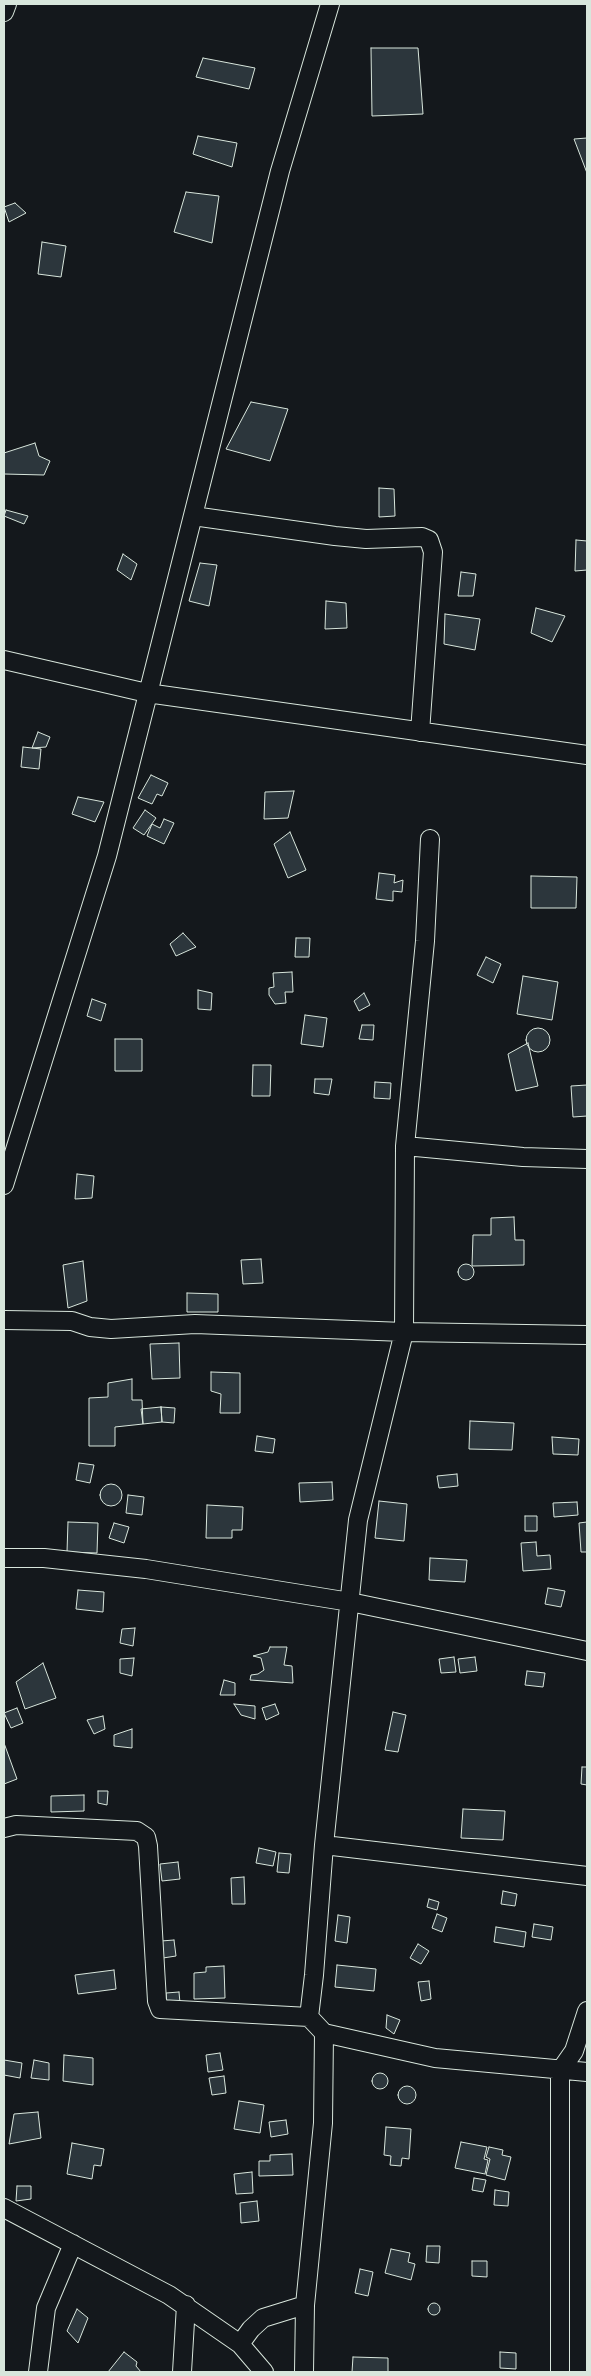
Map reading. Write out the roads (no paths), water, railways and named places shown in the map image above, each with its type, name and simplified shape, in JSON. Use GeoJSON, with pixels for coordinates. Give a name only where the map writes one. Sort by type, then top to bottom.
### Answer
{"type":"FeatureCollection","features":[{"type":"Feature","properties":{"kind":"street"},"geometry":{"type":"LineString","coordinates":[[4,12],[6,4]]}},
{"type":"Feature","properties":{"kind":"street"},"geometry":{"type":"LineString","coordinates":[[4,1185],[107,856],[280,171],[330,4]]}},
{"type":"Feature","properties":{"kind":"street"},"geometry":{"type":"LineString","coordinates":[[193,516],[335,536],[366,538],[422,537],[429,540],[433,552],[420,732]]}},
{"type":"Feature","properties":{"kind":"street"},"geometry":{"type":"LineString","coordinates":[[4,660],[147,693],[587,755]]}},
{"type":"Feature","properties":{"kind":"street"},"geometry":{"type":"LineString","coordinates":[[309,2017],[324,1845],[358,1520],[404,1332],[405,1146],[425,941],[430,839]]}},
{"type":"Feature","properties":{"kind":"street"},"geometry":{"type":"LineString","coordinates":[[405,1146],[523,1157],[587,1159]]}},
{"type":"Feature","properties":{"kind":"street"},"geometry":{"type":"LineString","coordinates":[[4,1320],[72,1321],[90,1327],[111,1329],[195,1324],[404,1332],[587,1335]]}},
{"type":"Feature","properties":{"kind":"street"},"geometry":{"type":"LineString","coordinates":[[4,1558],[44,1558],[146,1568],[350,1602],[587,1651]]}},
{"type":"Feature","properties":{"kind":"street"},"geometry":{"type":"LineString","coordinates":[[4,1828],[16,1825],[137,1832],[146,1837],[157,2001],[160,2009],[309,2017],[324,2033],[435,2058],[587,2072]]}},
{"type":"Feature","properties":{"kind":"street"},"geometry":{"type":"LineString","coordinates":[[324,1845],[587,1876]]}},
{"type":"Feature","properties":{"kind":"street"},"geometry":{"type":"LineString","coordinates":[[560,2372],[560,2071],[574,2051],[587,2011]]}},
{"type":"Feature","properties":{"kind":"street"},"geometry":{"type":"LineString","coordinates":[[304,2372],[305,2305],[323,2123],[324,2033]]}},
{"type":"Feature","properties":{"kind":"street"},"geometry":{"type":"LineString","coordinates":[[4,2208],[186,2305],[240,2344],[264,2372]]}},
{"type":"Feature","properties":{"kind":"street"},"geometry":{"type":"LineString","coordinates":[[38,2372],[46,2308],[73,2244]]}},
{"type":"Feature","properties":{"kind":"street"},"geometry":{"type":"LineString","coordinates":[[182,2372],[186,2305]]}},
{"type":"Feature","properties":{"kind":"street"},"geometry":{"type":"LineString","coordinates":[[240,2344],[251,2329],[263,2318],[305,2305]]}}]}
